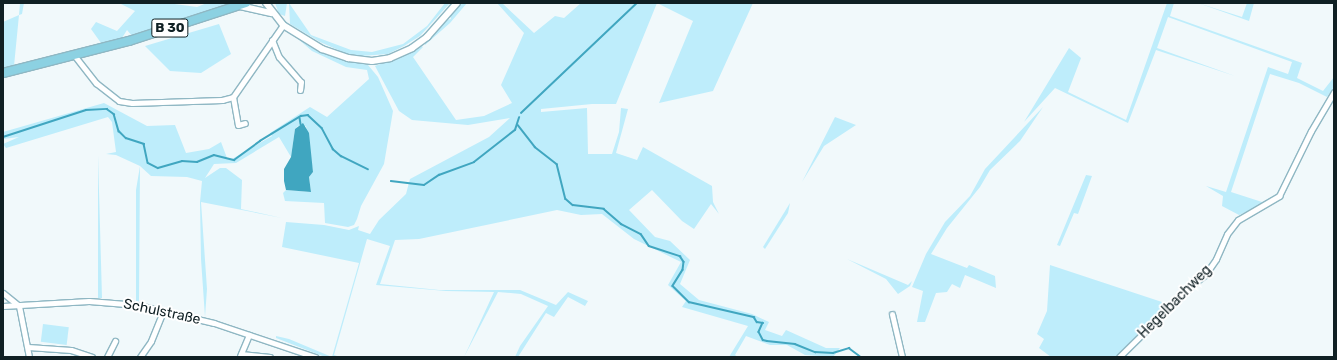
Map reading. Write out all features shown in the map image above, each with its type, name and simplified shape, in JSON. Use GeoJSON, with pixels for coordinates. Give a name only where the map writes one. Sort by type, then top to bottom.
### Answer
{"type":"FeatureCollection","features":[{"type":"Feature","properties":{"kind":"main road","name":"B 30"},"geometry":{"type":"LineString","coordinates":[[3,74],[74,55],[243,4]]}},
{"type":"Feature","properties":{"kind":"street"},"geometry":{"type":"LineString","coordinates":[[266,3],[271,13],[283,25],[335,54],[352,59],[372,61],[390,58],[412,48],[427,37],[456,3]]}},
{"type":"Feature","properties":{"kind":"street"},"geometry":{"type":"LineString","coordinates":[[243,4],[271,13]]}},
{"type":"Feature","properties":{"kind":"street"},"geometry":{"type":"LineString","coordinates":[[74,55],[96,84],[119,101],[132,103],[222,100],[233,97],[283,25]]}},
{"type":"Feature","properties":{"kind":"street"},"geometry":{"type":"LineString","coordinates":[[272,40],[279,57],[301,82],[300,90]]}},
{"type":"Feature","properties":{"kind":"street","name":"Hegelbachweg"},"geometry":{"type":"LineString","coordinates":[[1119,357],[1192,285],[1206,275],[1216,259],[1227,234],[1238,220],[1278,196],[1311,131],[1334,92]]}},
{"type":"Feature","properties":{"kind":"street"},"geometry":{"type":"LineString","coordinates":[[233,97],[238,125],[244,123]]}},
{"type":"Feature","properties":{"kind":"street"},"geometry":{"type":"LineString","coordinates":[[3,293],[19,306],[29,357]]}},
{"type":"Feature","properties":{"kind":"street","name":"Schulstraße"},"geometry":{"type":"LineString","coordinates":[[3,306],[19,306],[51,302],[115,302],[214,323],[314,357]]}},
{"type":"Feature","properties":{"kind":"street"},"geometry":{"type":"LineString","coordinates":[[140,357],[151,341],[163,311]]}},
{"type":"Feature","properties":{"kind":"street"},"geometry":{"type":"LineString","coordinates":[[892,314],[902,357]]}},
{"type":"Feature","properties":{"kind":"street"},"geometry":{"type":"LineString","coordinates":[[249,335],[240,355],[270,357]]}},
{"type":"Feature","properties":{"kind":"street"},"geometry":{"type":"LineString","coordinates":[[106,357],[115,341]]}},
{"type":"Feature","properties":{"kind":"street"},"geometry":{"type":"LineString","coordinates":[[28,347],[71,350],[92,357]]}},
{"type":"Feature","properties":{"kind":"shaded area"},"geometry":{"type":"Polygon","coordinates":[[[20,3],[24,3],[22,14],[19,15],[20,3]]]}},
{"type":"Feature","properties":{"kind":"shaded area"},"geometry":{"type":"Polygon","coordinates":[[[119,3],[167,3],[197,7],[207,3],[231,3],[132,36],[127,30],[122,38],[101,43],[91,29],[96,22],[117,31],[135,11],[119,3]]]}},
{"type":"Feature","properties":{"kind":"shaded area"},"geometry":{"type":"Polygon","coordinates":[[[275,3],[287,3],[285,16],[279,14],[275,3]]]}},
{"type":"Feature","properties":{"kind":"shaded area"},"geometry":{"type":"Polygon","coordinates":[[[289,3],[311,35],[351,50],[372,52],[403,44],[427,26],[445,3],[450,3],[420,36],[404,46],[388,54],[361,56],[345,53],[320,42],[290,24],[289,3]]]}},
{"type":"Feature","properties":{"kind":"shaded area"},"geometry":{"type":"Polygon","coordinates":[[[460,3],[467,3],[450,23],[425,45],[425,42],[446,20],[451,19],[450,16],[460,3]]]}},
{"type":"Feature","properties":{"kind":"shaded area"},"geometry":{"type":"Polygon","coordinates":[[[497,3],[502,3],[534,33],[555,16],[564,18],[581,3],[657,3],[616,104],[592,104],[541,109],[541,112],[587,108],[588,154],[612,154],[619,132],[621,108],[628,109],[616,153],[637,160],[643,147],[712,186],[713,202],[719,214],[711,204],[694,229],[682,221],[652,190],[629,210],[655,237],[670,241],[690,260],[680,284],[699,300],[752,314],[769,322],[765,330],[782,336],[786,330],[826,348],[840,348],[833,357],[805,355],[787,345],[770,345],[746,336],[735,355],[738,357],[729,357],[748,326],[682,307],[686,301],[668,285],[681,262],[634,239],[602,214],[581,215],[557,210],[419,239],[395,240],[380,284],[439,290],[520,290],[556,305],[568,292],[588,301],[585,306],[568,297],[554,317],[546,313],[518,357],[515,357],[520,346],[548,306],[521,294],[498,292],[464,357],[494,292],[446,291],[376,285],[390,246],[367,239],[334,355],[340,357],[332,357],[359,263],[282,247],[286,222],[324,225],[349,230],[359,226],[358,230],[370,234],[379,220],[406,194],[410,179],[489,137],[510,118],[468,125],[412,120],[399,111],[375,66],[407,54],[420,45],[423,47],[413,57],[456,120],[484,116],[512,103],[501,85],[524,33],[497,3]]]}},
{"type":"Feature","properties":{"kind":"shaded area"},"geometry":{"type":"Polygon","coordinates":[[[657,3],[753,3],[713,91],[659,103],[693,21],[657,3]]]}},
{"type":"Feature","properties":{"kind":"shaded area"},"geometry":{"type":"Polygon","coordinates":[[[1167,3],[1174,3],[1170,16],[1302,63],[1297,78],[1323,91],[1334,77],[1334,87],[1327,97],[1299,83],[1270,74],[1231,192],[1262,202],[1277,194],[1268,202],[1239,215],[1222,206],[1223,196],[1206,186],[1226,192],[1268,67],[1288,74],[1292,62],[1168,17],[1157,48],[1235,76],[1156,50],[1128,123],[1055,88],[1024,122],[1069,48],[1081,58],[1068,92],[1126,120],[1167,3]]]}},
{"type":"Feature","properties":{"kind":"shaded area"},"geometry":{"type":"Polygon","coordinates":[[[1198,3],[1242,17],[1247,3],[1254,3],[1249,21],[1198,3]]]}},
{"type":"Feature","properties":{"kind":"shaded area"},"geometry":{"type":"Polygon","coordinates":[[[19,15],[14,66],[3,69],[3,22],[19,15]]]}},
{"type":"Feature","properties":{"kind":"shaded area"},"geometry":{"type":"Polygon","coordinates":[[[219,24],[231,54],[201,73],[170,71],[145,46],[219,24]]]}},
{"type":"Feature","properties":{"kind":"shaded area"},"geometry":{"type":"Polygon","coordinates":[[[297,38],[336,58],[368,65],[378,77],[393,111],[384,164],[361,206],[354,225],[348,227],[325,223],[324,203],[285,201],[283,193],[286,190],[311,192],[309,177],[313,172],[306,126],[298,126],[295,129],[291,157],[279,137],[236,163],[214,164],[205,178],[220,168],[226,168],[242,180],[241,209],[282,218],[201,202],[207,289],[205,317],[201,259],[200,202],[202,181],[187,177],[151,176],[140,166],[116,155],[106,154],[116,152],[112,122],[108,117],[6,148],[3,144],[19,137],[3,139],[3,132],[104,103],[147,126],[175,125],[186,153],[209,149],[221,142],[227,158],[232,159],[272,136],[270,133],[310,107],[327,117],[369,79],[367,70],[346,67],[312,51],[297,38]]]}},
{"type":"Feature","properties":{"kind":"shaded area"},"geometry":{"type":"Polygon","coordinates":[[[1043,107],[1020,141],[990,170],[980,187],[947,228],[931,254],[967,268],[969,265],[995,276],[996,288],[965,275],[960,288],[952,284],[947,292],[936,293],[925,322],[917,322],[923,291],[912,287],[926,254],[945,222],[970,196],[985,169],[1043,107]]]}},
{"type":"Feature","properties":{"kind":"shaded area"},"geometry":{"type":"Polygon","coordinates":[[[835,117],[856,125],[824,146],[802,182],[835,117]]]}},
{"type":"Feature","properties":{"kind":"shaded area"},"geometry":{"type":"Polygon","coordinates":[[[98,155],[102,298],[98,298],[98,155]]]}},
{"type":"Feature","properties":{"kind":"shaded area"},"geometry":{"type":"Polygon","coordinates":[[[140,166],[139,302],[136,302],[136,190],[140,166]]]}},
{"type":"Feature","properties":{"kind":"shaded area"},"geometry":{"type":"Polygon","coordinates":[[[1086,175],[1092,176],[1078,214],[1074,213],[1060,246],[1057,245],[1086,175]]]}},
{"type":"Feature","properties":{"kind":"shaded area"},"geometry":{"type":"Polygon","coordinates":[[[790,203],[788,213],[765,249],[763,247],[790,203]]]}},
{"type":"Feature","properties":{"kind":"shaded area"},"geometry":{"type":"Polygon","coordinates":[[[847,259],[908,285],[912,281],[910,286],[898,294],[886,279],[847,259]]]}},
{"type":"Feature","properties":{"kind":"shaded area"},"geometry":{"type":"Polygon","coordinates":[[[1050,265],[1168,304],[1115,357],[1051,357],[1039,348],[1044,339],[1037,334],[1047,311],[1050,265]]]}},
{"type":"Feature","properties":{"kind":"shaded area"},"geometry":{"type":"Polygon","coordinates":[[[43,324],[69,327],[67,345],[41,342],[43,324]]]}},
{"type":"Feature","properties":{"kind":"shaded area"},"geometry":{"type":"Polygon","coordinates":[[[276,336],[289,339],[332,357],[325,357],[276,338],[276,336]]]}},
{"type":"Feature","properties":{"kind":"water"},"geometry":{"type":"Polygon","coordinates":[[[303,123],[309,133],[313,172],[309,177],[311,192],[286,190],[284,181],[284,169],[291,157],[295,129],[303,123]]]}},
{"type":"Feature","properties":{"kind":"waterway"},"geometry":{"type":"LineString","coordinates":[[521,113],[637,3]]}},
{"type":"Feature","properties":{"kind":"waterway"},"geometry":{"type":"LineString","coordinates":[[3,137],[86,110],[107,109],[114,114],[119,131],[126,138],[144,144],[148,163],[158,168],[182,161],[197,162],[214,155],[234,160],[260,141],[301,116],[308,115],[322,128],[333,149],[341,156],[368,169]]}},
{"type":"Feature","properties":{"kind":"waterway"},"geometry":{"type":"LineString","coordinates":[[300,118],[301,124]]}},
{"type":"Feature","properties":{"kind":"waterway"},"geometry":{"type":"LineString","coordinates":[[391,181],[424,185],[439,175],[474,162],[515,130],[519,118]]}},
{"type":"Feature","properties":{"kind":"waterway"},"geometry":{"type":"LineString","coordinates":[[518,125],[535,147],[557,164],[566,199],[573,205],[604,209],[621,224],[641,234],[649,246],[680,256],[684,262],[683,270],[673,286],[689,302],[754,317],[757,322],[763,323],[759,332],[763,340],[795,344],[815,352],[833,353],[849,348],[861,357]]}}]}
